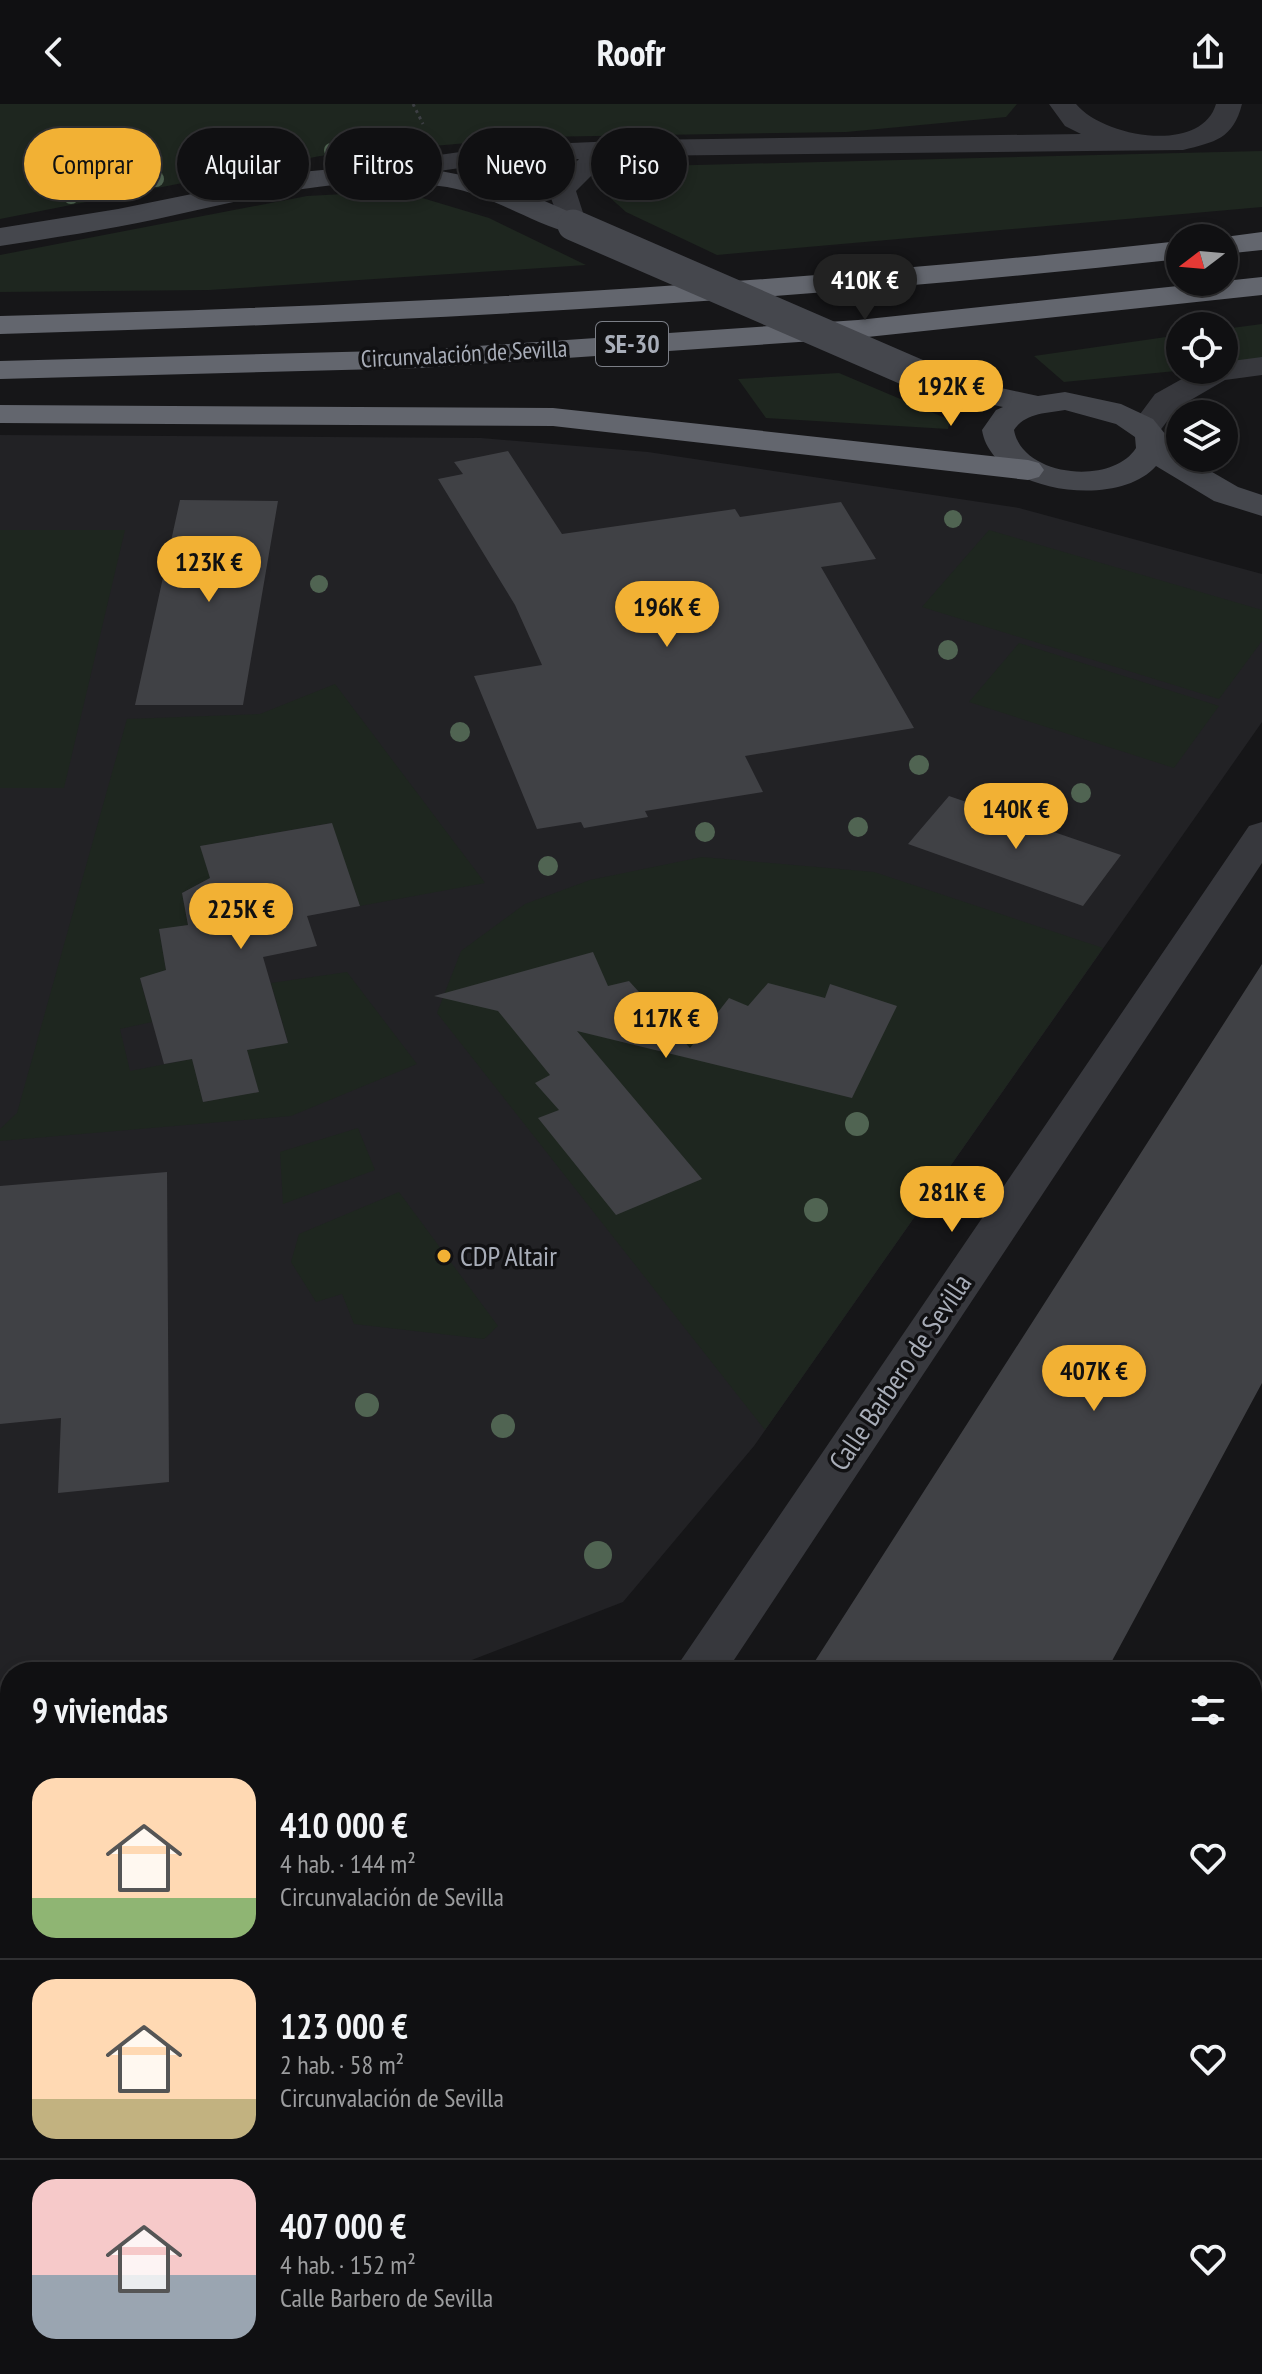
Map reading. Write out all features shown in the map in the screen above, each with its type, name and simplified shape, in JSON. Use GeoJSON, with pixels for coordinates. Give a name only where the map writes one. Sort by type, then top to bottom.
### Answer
{"type":"FeatureCollection","features":[{"type":"Feature","properties":{"kind":"highway"},"geometry":{"type":"LineString","coordinates":[[1238,244],[1262,241]]}},
{"type":"Feature","properties":{"kind":"highway","name":"Circunvalación de Sevilla"},"geometry":{"type":"LineString","coordinates":[[0,325],[260,319],[564,303],[928,276],[1166,251]]}},
{"type":"Feature","properties":{"kind":"highway","name":"Circunvalación de Sevilla"},"geometry":{"type":"LineString","coordinates":[[0,370],[451,357],[858,329],[1262,286]]}},
{"type":"Feature","properties":{"kind":"highway"},"geometry":{"type":"LineString","coordinates":[[0,414],[553,417],[1028,470]]}},
{"type":"Feature","properties":{"kind":"main road"},"geometry":{"type":"LineString","coordinates":[[442,178],[502,193],[937,383],[1034,404]]}},
{"type":"Feature","properties":{"kind":"main road"},"geometry":{"type":"LineString","coordinates":[[0,237],[97,222],[249,190],[325,179]]}},
{"type":"Feature","properties":{"kind":"main road"},"geometry":{"type":"LineString","coordinates":[[937,383],[998,428]]}},
{"type":"Feature","properties":{"kind":"main road"},"geometry":{"type":"LineString","coordinates":[[1226,494],[1148,440],[1132,418],[1113,409],[1065,401],[1034,404],[1013,413],[998,428],[997,439],[1001,450],[1028,470],[1065,479],[1104,479],[1226,494],[1262,506]]}},
{"type":"Feature","properties":{"kind":"main road"},"geometry":{"type":"LineString","coordinates":[[1104,479],[1127,472],[1143,462],[1148,440]]}},
{"type":"Feature","properties":{"kind":"street"},"geometry":{"type":"LineString","coordinates":[[975,145],[1032,128],[1062,105],[1070,118],[1085,128],[1134,142]]}},
{"type":"Feature","properties":{"kind":"street"},"geometry":{"type":"LineString","coordinates":[[687,148],[1161,143],[1197,138],[1222,126],[1237,113]]}},
{"type":"Feature","properties":{"kind":"street"},"geometry":{"type":"LineString","coordinates":[[442,163],[502,154],[591,150]]}},
{"type":"Feature","properties":{"kind":"street"},"geometry":{"type":"LineString","coordinates":[[573,225],[562,190],[585,166],[591,164]]}},
{"type":"Feature","properties":{"kind":"street"},"geometry":{"type":"LineString","coordinates":[[1148,440],[1166,401],[1217,372],[1262,366]]}},
{"type":"Feature","properties":{"kind":"street","name":"Calle Barbero de Sevilla"},"geometry":{"type":"LineString","coordinates":[[705,1662],[1262,834]]}},
{"type":"Feature","properties":{"kind":"shaded area"},"geometry":{"type":"Polygon","coordinates":[[[0,104],[1017,104],[1006,117],[846,132],[687,135],[687,128],[591,128],[591,136],[575,136],[575,128],[458,128],[458,144],[442,145],[442,128],[325,128],[325,156],[309,158],[309,128],[177,128],[177,184],[161,187],[161,128],[24,128],[24,200],[97,200],[0,219],[0,104]]]}},
{"type":"Feature","properties":{"kind":"shaded area"},"geometry":{"type":"Polygon","coordinates":[[[1262,151],[1262,207],[717,255],[626,212],[613,200],[687,200],[687,165],[1262,151]]]}},
{"type":"Feature","properties":{"kind":"shaded area"},"geometry":{"type":"Polygon","coordinates":[[[325,195],[325,200],[429,200],[489,218],[586,265],[209,290],[0,292],[0,255],[286,200],[309,200],[309,196],[325,195]]]}},
{"type":"Feature","properties":{"kind":"shaded area"},"geometry":{"type":"Polygon","coordinates":[[[1262,324],[1262,360],[1238,363],[1238,327],[1262,324]]]}},
{"type":"Feature","properties":{"kind":"shaded area"},"geometry":{"type":"Polygon","coordinates":[[[1166,337],[1166,372],[1064,382],[1034,356],[1166,337]]]}},
{"type":"Feature","properties":{"kind":"shaded area"},"geometry":{"type":"Polygon","coordinates":[[[839,373],[950,420],[948,429],[766,418],[738,379],[839,373]]]}},
{"type":"Feature","properties":{"kind":"shaded area","name":"CDP Altair"},"geometry":{"type":"Polygon","coordinates":[[[0,435],[481,438],[648,452],[1019,508],[1262,574],[1262,722],[754,1446],[623,1602],[467,1662],[0,1662],[0,435]]]}},
{"type":"Feature","properties":{"kind":"shaded area"},"geometry":{"type":"Polygon","coordinates":[[[0,530],[125,530],[64,788],[0,788],[0,530]]]}},
{"type":"Feature","properties":{"kind":"shaded area"},"geometry":{"type":"Polygon","coordinates":[[[989,530],[1262,610],[1262,641],[1219,699],[922,607],[989,530]]]}},
{"type":"Feature","properties":{"kind":"shaded area"},"geometry":{"type":"Polygon","coordinates":[[[1019,643],[1219,706],[1174,768],[969,702],[1019,643]]]}},
{"type":"Feature","properties":{"kind":"shaded area"},"geometry":{"type":"Polygon","coordinates":[[[335,684],[485,883],[360,906],[331,823],[201,846],[210,878],[182,893],[188,925],[159,930],[166,970],[140,979],[152,1022],[120,1029],[130,1071],[192,1059],[203,1102],[258,1092],[247,1050],[288,1042],[271,983],[347,972],[417,1064],[291,1116],[0,1141],[0,1129],[17,1113],[127,719],[260,714],[335,684]]]}},
{"type":"Feature","properties":{"kind":"shaded area"},"geometry":{"type":"Polygon","coordinates":[[[702,857],[874,872],[1103,948],[765,1430],[437,1013],[461,951],[525,904],[590,880],[702,857]]]}},
{"type":"Feature","properties":{"kind":"shaded area"},"geometry":{"type":"Polygon","coordinates":[[[358,1128],[375,1170],[283,1204],[280,1152],[358,1128]]]}},
{"type":"Feature","properties":{"kind":"shaded area"},"geometry":{"type":"Polygon","coordinates":[[[399,1192],[498,1326],[484,1339],[354,1324],[342,1294],[316,1302],[291,1262],[299,1234],[399,1192]]]}},
{"type":"Feature","properties":{"kind":"building"},"geometry":{"type":"Polygon","coordinates":[[[508,451],[562,534],[735,509],[740,517],[841,502],[876,559],[821,567],[914,728],[745,756],[763,792],[645,811],[648,817],[584,828],[581,822],[537,829],[474,676],[542,665],[515,605],[438,479],[463,474],[454,462],[508,451]]]}},
{"type":"Feature","properties":{"kind":"building"},"geometry":{"type":"Polygon","coordinates":[[[180,500],[278,501],[243,705],[135,705],[180,500]]]}},
{"type":"Feature","properties":{"kind":"building"},"geometry":{"type":"Polygon","coordinates":[[[949,796],[1121,855],[1083,906],[908,844],[949,796]]]}},
{"type":"Feature","properties":{"kind":"building"},"geometry":{"type":"Polygon","coordinates":[[[332,823],[360,906],[307,916],[317,946],[263,957],[288,1043],[247,1050],[259,1092],[203,1102],[192,1059],[164,1064],[140,978],[166,970],[159,929],[188,925],[182,893],[210,878],[200,846],[332,823]]]}},
{"type":"Feature","properties":{"kind":"building"},"geometry":{"type":"Polygon","coordinates":[[[593,952],[608,986],[629,981],[690,1048],[729,998],[748,1006],[768,983],[825,998],[830,984],[897,1006],[852,1098],[577,1031],[702,1179],[616,1215],[538,1118],[559,1110],[535,1083],[550,1075],[498,1011],[434,996],[593,952]]]}},
{"type":"Feature","properties":{"kind":"building"},"geometry":{"type":"Polygon","coordinates":[[[1262,964],[1262,1383],[1111,1662],[814,1662],[1262,964]]]}},
{"type":"Feature","properties":{"kind":"building"},"geometry":{"type":"Polygon","coordinates":[[[167,1172],[169,1482],[58,1493],[61,1418],[0,1424],[0,1186],[167,1172]]]}},
{"type":"Feature","properties":{"kind":"place","name":"CDP Altair"},"geometry":{"type":"Point","coordinates":[444,1256]}}]}
